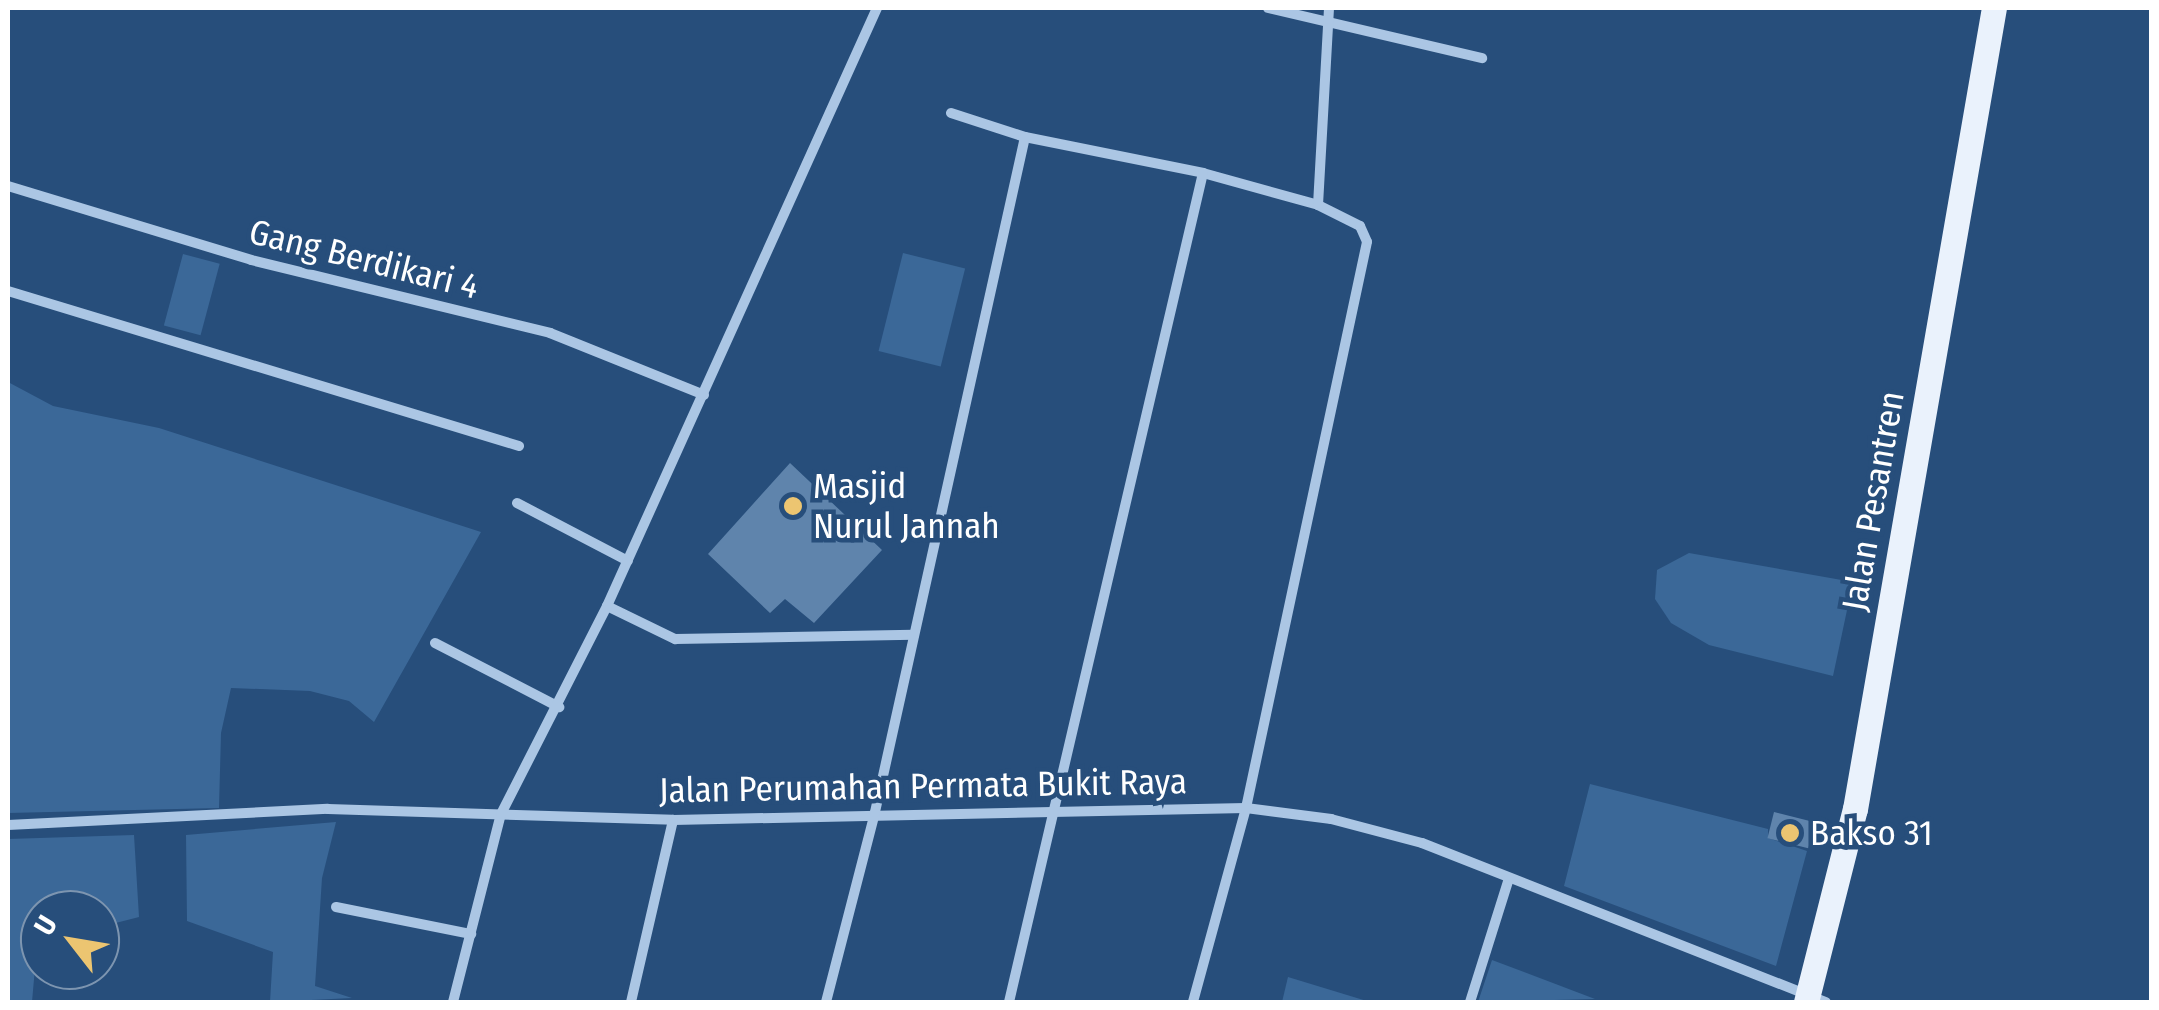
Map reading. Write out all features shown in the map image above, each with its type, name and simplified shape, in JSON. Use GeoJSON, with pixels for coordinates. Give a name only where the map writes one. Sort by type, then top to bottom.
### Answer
{"type":"FeatureCollection","features":[{"type":"Feature","properties":{"kind":"main road","name":"Jalan Pesantren"},"geometry":{"type":"LineString","coordinates":[[1813,1000],[1855,809],[1994,8]]}},
{"type":"Feature","properties":{"kind":"street"},"geometry":{"type":"LineString","coordinates":[[453,1002],[502,814],[559,707],[628,561],[876,8]]}},
{"type":"Feature","properties":{"kind":"street"},"geometry":{"type":"LineString","coordinates":[[1268,8],[1482,58]]}},
{"type":"Feature","properties":{"kind":"street"},"geometry":{"type":"LineString","coordinates":[[1318,206],[1329,8]]}},
{"type":"Feature","properties":{"kind":"street"},"geometry":{"type":"LineString","coordinates":[[951,112],[1025,137],[1203,173],[1318,206],[1360,226],[1367,250],[1246,808],[1193,1002]]}},
{"type":"Feature","properties":{"kind":"street"},"geometry":{"type":"LineString","coordinates":[[826,1002],[875,812],[1025,137]]}},
{"type":"Feature","properties":{"kind":"street"},"geometry":{"type":"LineString","coordinates":[[1009,1002],[1203,173]]}},
{"type":"Feature","properties":{"kind":"street","name":"Gang Berdikari 4"},"geometry":{"type":"LineString","coordinates":[[8,186],[252,260],[568,338],[704,395]]}},
{"type":"Feature","properties":{"kind":"street"},"geometry":{"type":"LineString","coordinates":[[8,291],[519,446]]}},
{"type":"Feature","properties":{"kind":"street"},"geometry":{"type":"LineString","coordinates":[[517,503],[628,561]]}},
{"type":"Feature","properties":{"kind":"street"},"geometry":{"type":"LineString","coordinates":[[607,606],[675,639],[914,636]]}},
{"type":"Feature","properties":{"kind":"street"},"geometry":{"type":"LineString","coordinates":[[435,643],[559,707]]}},
{"type":"Feature","properties":{"kind":"street","name":"Jalan Perumahan Permata Bukit Raya"},"geometry":{"type":"LineString","coordinates":[[8,825],[328,810],[673,820],[875,812],[1053,814],[1246,808],[1367,827],[1508,878],[1813,1000]]}},
{"type":"Feature","properties":{"kind":"street"},"geometry":{"type":"LineString","coordinates":[[630,1002],[673,820]]}},
{"type":"Feature","properties":{"kind":"street"},"geometry":{"type":"LineString","coordinates":[[1470,1002],[1508,878]]}},
{"type":"Feature","properties":{"kind":"street"},"geometry":{"type":"LineString","coordinates":[[336,907],[471,934]]}},
{"type":"Feature","properties":{"kind":"shaded area"},"geometry":{"type":"Polygon","coordinates":[[[903,253],[965,268],[941,366],[879,351],[903,253]]]}},
{"type":"Feature","properties":{"kind":"shaded area"},"geometry":{"type":"Polygon","coordinates":[[[183,254],[220,264],[201,335],[164,325],[183,254]]]}},
{"type":"Feature","properties":{"kind":"shaded area"},"geometry":{"type":"Polygon","coordinates":[[[8,382],[53,406],[159,428],[481,532],[374,722],[349,701],[310,691],[231,688],[221,733],[219,808],[8,813],[8,382]]]}},
{"type":"Feature","properties":{"kind":"shaded area"},"geometry":{"type":"Polygon","coordinates":[[[1689,553],[1853,582],[1833,676],[1709,645],[1671,623],[1655,599],[1657,570],[1689,553]]]}},
{"type":"Feature","properties":{"kind":"shaded area"},"geometry":{"type":"Polygon","coordinates":[[[1590,784],[1768,829],[1768,838],[1807,851],[1776,966],[1564,886],[1590,784]]]}},
{"type":"Feature","properties":{"kind":"shaded area"},"geometry":{"type":"Polygon","coordinates":[[[336,822],[322,878],[315,986],[352,998],[270,1002],[273,952],[187,921],[186,835],[336,822]]]}},
{"type":"Feature","properties":{"kind":"shaded area"},"geometry":{"type":"Polygon","coordinates":[[[134,835],[139,917],[120,922],[120,890],[20,890],[20,990],[33,990],[32,1002],[8,1002],[8,839],[134,835]]]}},
{"type":"Feature","properties":{"kind":"shaded area"},"geometry":{"type":"Polygon","coordinates":[[[1492,960],[1595,999],[1478,1002],[1492,960]]]}},
{"type":"Feature","properties":{"kind":"shaded area"},"geometry":{"type":"Polygon","coordinates":[[[1288,977],[1370,1002],[1282,1002],[1288,977]]]}},
{"type":"Feature","properties":{"kind":"building","name":"Masjid Nurul Jannah"},"geometry":{"type":"Polygon","coordinates":[[[790,463],[882,550],[814,623],[785,599],[770,613],[708,554],[790,463]]]}},
{"type":"Feature","properties":{"kind":"building","name":"Bakso 31"},"geometry":{"type":"Polygon","coordinates":[[[1774,812],[1815,822],[1808,848],[1767,838],[1774,812]]]}},
{"type":"Feature","properties":{"kind":"place","name":"Masjid Nurul Jannah"},"geometry":{"type":"Point","coordinates":[793,506]}},
{"type":"Feature","properties":{"kind":"place","name":"Bakso 31"},"geometry":{"type":"Point","coordinates":[1790,833]}}]}
